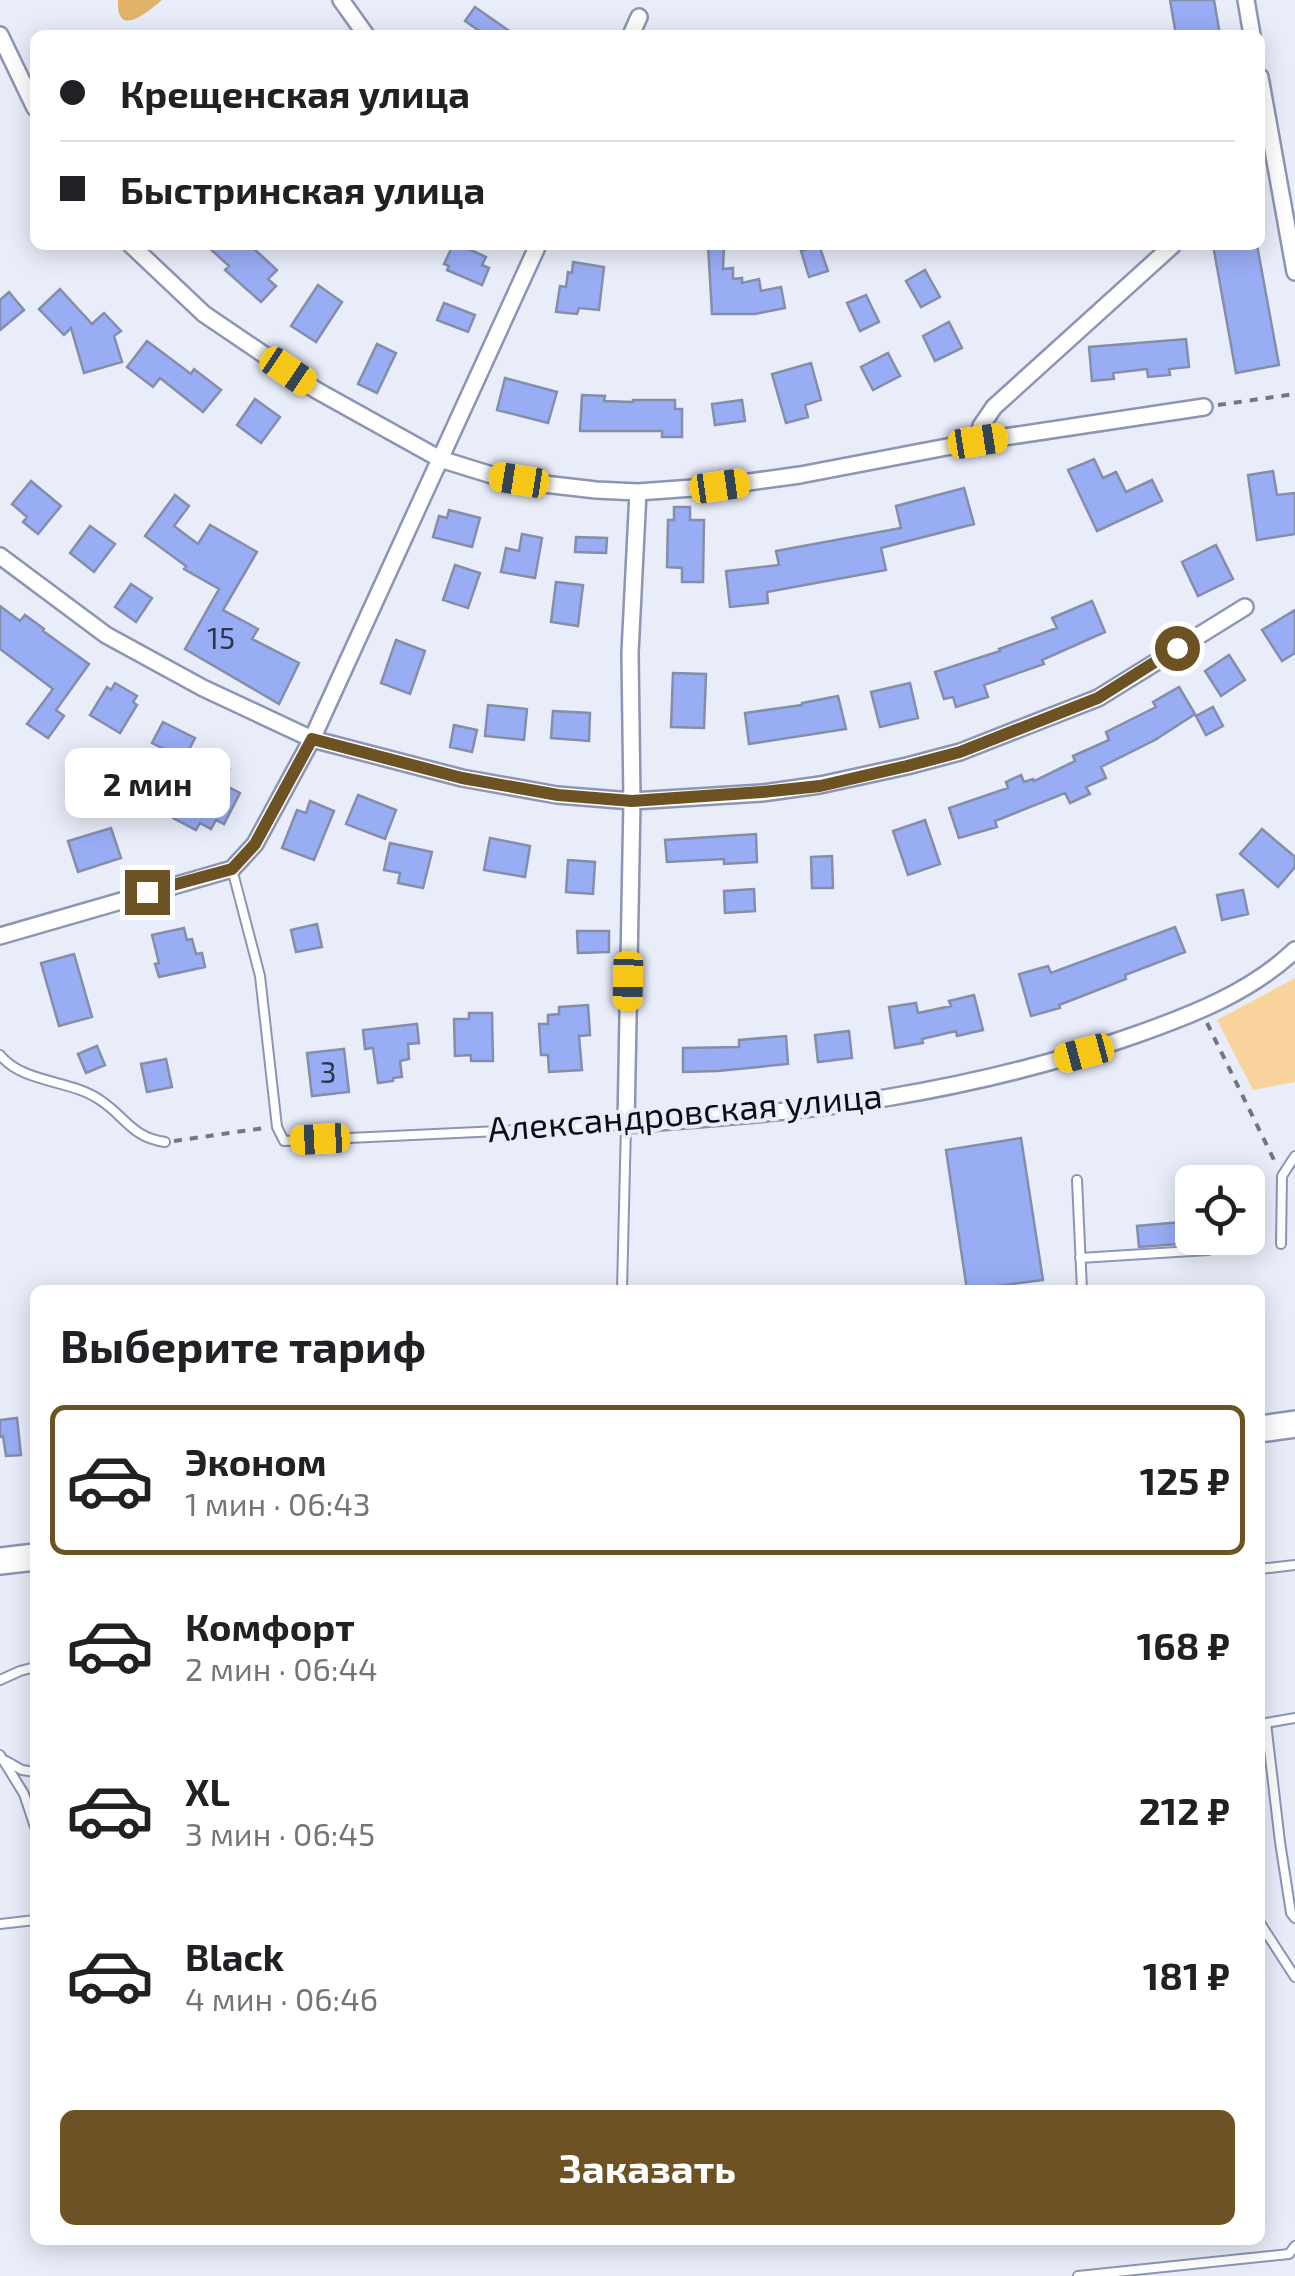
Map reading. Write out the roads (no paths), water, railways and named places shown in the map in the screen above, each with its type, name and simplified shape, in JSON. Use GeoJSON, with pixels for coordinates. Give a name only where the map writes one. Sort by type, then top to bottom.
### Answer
{"type":"FeatureCollection","features":[{"type":"Feature","properties":{"kind":"highway"},"geometry":{"type":"LineString","coordinates":[[1265,1429],[1295,1424]]}},
{"type":"Feature","properties":{"kind":"highway"},"geometry":{"type":"LineString","coordinates":[[0,1561],[30,1558]]}},
{"type":"Feature","properties":{"kind":"street"},"geometry":{"type":"LineString","coordinates":[[341,0],[362,30]]}},
{"type":"Feature","properties":{"kind":"street"},"geometry":{"type":"LineString","coordinates":[[1246,0],[1251,30]]}},
{"type":"Feature","properties":{"kind":"street"},"geometry":{"type":"LineString","coordinates":[[633,30],[638,17]]}},
{"type":"Feature","properties":{"kind":"street"},"geometry":{"type":"LineString","coordinates":[[0,35],[30,98]]}},
{"type":"Feature","properties":{"kind":"street"},"geometry":{"type":"LineString","coordinates":[[1265,105],[1295,272]]}},
{"type":"Feature","properties":{"kind":"street"},"geometry":{"type":"LineString","coordinates":[[136,250],[204,314],[316,390],[440,459],[511,479],[638,492],[720,486],[978,441],[1204,408]]}},
{"type":"Feature","properties":{"kind":"street"},"geometry":{"type":"LineString","coordinates":[[0,936],[232,869],[255,844],[312,739],[536,250]]}},
{"type":"Feature","properties":{"kind":"street"},"geometry":{"type":"LineString","coordinates":[[978,441],[981,426],[994,407],[1168,250]]}},
{"type":"Feature","properties":{"kind":"street"},"geometry":{"type":"LineString","coordinates":[[626,1125],[632,801],[630,653],[638,492]]}},
{"type":"Feature","properties":{"kind":"street"},"geometry":{"type":"LineString","coordinates":[[0,556],[106,635],[203,688],[312,739],[462,778],[558,795],[632,801],[820,786],[960,752],[1098,698],[1245,608]]}},
{"type":"Feature","properties":{"kind":"street","name":"Александровская улица"},"geometry":{"type":"LineString","coordinates":[[626,1125],[891,1097],[1084,1053],[1202,1010],[1275,968],[1295,950]]}},
{"type":"Feature","properties":{"kind":"lane","name":"Александровская улица"},"geometry":{"type":"LineString","coordinates":[[232,869],[260,976],[276,1126],[284,1141],[626,1125]]}},
{"type":"Feature","properties":{"kind":"lane"},"geometry":{"type":"LineString","coordinates":[[0,1055],[25,1073],[88,1092],[145,1138],[164,1142]]}},
{"type":"Feature","properties":{"kind":"lane"},"geometry":{"type":"LineString","coordinates":[[622,1285],[626,1125]]}},
{"type":"Feature","properties":{"kind":"lane"},"geometry":{"type":"LineString","coordinates":[[1281,1244],[1282,1176],[1295,1156]]}},
{"type":"Feature","properties":{"kind":"lane"},"geometry":{"type":"LineString","coordinates":[[1077,1180],[1082,1285]]}},
{"type":"Feature","properties":{"kind":"lane"},"geometry":{"type":"LineString","coordinates":[[1080,1258],[1175,1252]]}},
{"type":"Feature","properties":{"kind":"lane"},"geometry":{"type":"LineString","coordinates":[[1265,1568],[1295,1565]]}},
{"type":"Feature","properties":{"kind":"lane"},"geometry":{"type":"LineString","coordinates":[[0,1680],[30,1662]]}},
{"type":"Feature","properties":{"kind":"lane"},"geometry":{"type":"LineString","coordinates":[[20,1670],[30,1668]]}},
{"type":"Feature","properties":{"kind":"lane"},"geometry":{"type":"LineString","coordinates":[[1265,1723],[1295,1718]]}},
{"type":"Feature","properties":{"kind":"lane"},"geometry":{"type":"LineString","coordinates":[[1265,1737],[1291,1913],[1295,1918]]}},
{"type":"Feature","properties":{"kind":"lane"},"geometry":{"type":"LineString","coordinates":[[1,1757],[30,1771]]}},
{"type":"Feature","properties":{"kind":"lane"},"geometry":{"type":"LineString","coordinates":[[1,1757],[24,1794],[30,1812]]}},
{"type":"Feature","properties":{"kind":"lane"},"geometry":{"type":"LineString","coordinates":[[0,1924],[30,1921]]}},
{"type":"Feature","properties":{"kind":"lane"},"geometry":{"type":"LineString","coordinates":[[1265,1931],[1295,1977]]}},
{"type":"Feature","properties":{"kind":"lane"},"geometry":{"type":"LineString","coordinates":[[1078,2276],[1289,2254],[1295,2246]]}}]}
